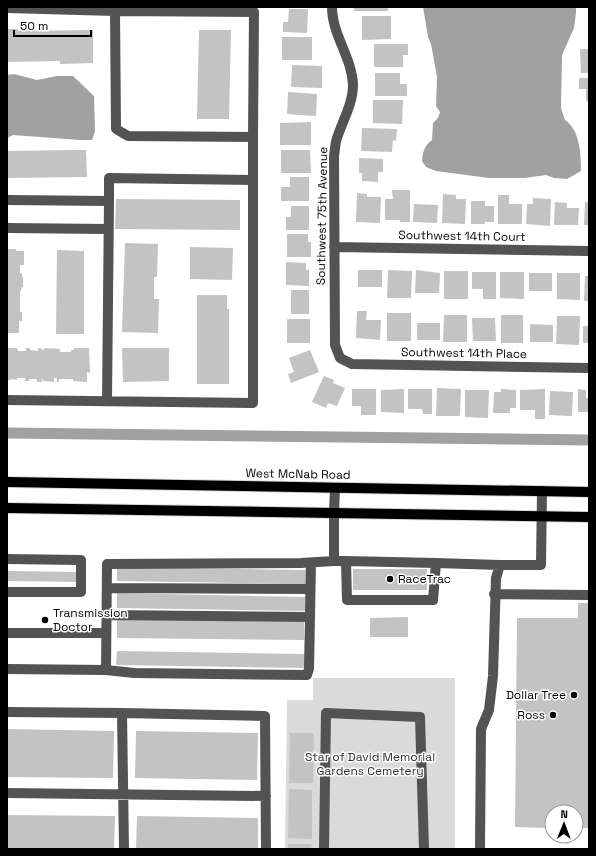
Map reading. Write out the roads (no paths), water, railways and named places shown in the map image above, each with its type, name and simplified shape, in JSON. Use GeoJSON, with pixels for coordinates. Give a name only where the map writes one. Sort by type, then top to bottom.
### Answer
{"type":"FeatureCollection","features":[{"type":"Feature","properties":{"kind":"main road","name":"West McNab Road"},"geometry":{"type":"LineString","coordinates":[[7,482],[589,492]]}},
{"type":"Feature","properties":{"kind":"main road"},"geometry":{"type":"LineString","coordinates":[[7,508],[589,517]]}},
{"type":"Feature","properties":{"kind":"street","name":"Southwest 75th Avenue"},"geometry":{"type":"LineString","coordinates":[[332,7],[335,30],[350,66],[353,84],[352,99],[337,139],[334,156],[335,345],[340,358]]}},
{"type":"Feature","properties":{"kind":"street"},"geometry":{"type":"LineString","coordinates":[[7,8],[254,12],[253,403],[7,400]]}},
{"type":"Feature","properties":{"kind":"street"},"geometry":{"type":"LineString","coordinates":[[115,9],[116,129],[128,136],[253,137]]}},
{"type":"Feature","properties":{"kind":"street"},"geometry":{"type":"LineString","coordinates":[[107,401],[109,178],[253,180]]}},
{"type":"Feature","properties":{"kind":"street"},"geometry":{"type":"LineString","coordinates":[[7,200],[109,201]]}},
{"type":"Feature","properties":{"kind":"street"},"geometry":{"type":"LineString","coordinates":[[7,228],[108,229]]}},
{"type":"Feature","properties":{"kind":"street","name":"Southwest 14th Court"},"geometry":{"type":"LineString","coordinates":[[334,248],[589,251]]}},
{"type":"Feature","properties":{"kind":"street","name":"Southwest 14th Place"},"geometry":{"type":"LineString","coordinates":[[340,358],[352,364],[589,368]]}},
{"type":"Feature","properties":{"kind":"street"},"geometry":{"type":"LineString","coordinates":[[334,561],[335,488]]}},
{"type":"Feature","properties":{"kind":"street"},"geometry":{"type":"LineString","coordinates":[[106,670],[107,564],[311,563],[346,561],[541,565],[542,491]]}},
{"type":"Feature","properties":{"kind":"street"},"geometry":{"type":"LineString","coordinates":[[7,559],[80,560],[81,592],[7,592]]}},
{"type":"Feature","properties":{"kind":"street"},"geometry":{"type":"LineString","coordinates":[[346,561],[347,600],[433,600],[436,563]]}},
{"type":"Feature","properties":{"kind":"street"},"geometry":{"type":"LineString","coordinates":[[7,669],[106,670],[134,673],[307,675],[309,669],[311,563]]}},
{"type":"Feature","properties":{"kind":"street"},"geometry":{"type":"LineString","coordinates":[[480,849],[481,728],[489,710],[493,676],[494,594],[496,578],[500,565]]}},
{"type":"Feature","properties":{"kind":"street"},"geometry":{"type":"LineString","coordinates":[[107,588],[310,589]]}},
{"type":"Feature","properties":{"kind":"street"},"geometry":{"type":"LineString","coordinates":[[494,594],[589,595]]}},
{"type":"Feature","properties":{"kind":"street"},"geometry":{"type":"LineString","coordinates":[[106,615],[309,617]]}},
{"type":"Feature","properties":{"kind":"street"},"geometry":{"type":"LineString","coordinates":[[7,632],[106,634]]}},
{"type":"Feature","properties":{"kind":"street"},"geometry":{"type":"LineString","coordinates":[[7,712],[265,716],[266,849]]}},
{"type":"Feature","properties":{"kind":"street"},"geometry":{"type":"LineString","coordinates":[[122,713],[124,849]]}},
{"type":"Feature","properties":{"kind":"street"},"geometry":{"type":"LineString","coordinates":[[324,849],[326,713],[420,717],[424,849]]}},
{"type":"Feature","properties":{"kind":"street"},"geometry":{"type":"LineString","coordinates":[[7,793],[266,796]]}},
{"type":"Feature","properties":{"kind":"waterway"},"geometry":{"type":"LineString","coordinates":[[7,433],[589,440]]}},
{"type":"Feature","properties":{"kind":"place","name":"RaceTrac"},"geometry":{"type":"Point","coordinates":[390,579]}},
{"type":"Feature","properties":{"kind":"place","name":"Transmission Doctor"},"geometry":{"type":"Point","coordinates":[45,620]}},
{"type":"Feature","properties":{"kind":"place","name":"Dollar Tree"},"geometry":{"type":"Point","coordinates":[574,695]}},
{"type":"Feature","properties":{"kind":"place","name":"Ross"},"geometry":{"type":"Point","coordinates":[553,715]}},
{"type":"Feature","properties":{"kind":"park label","name":"Star of David Memorial Gardens Cemetery"},"geometry":{"type":"Point","coordinates":[370,764]}}]}
